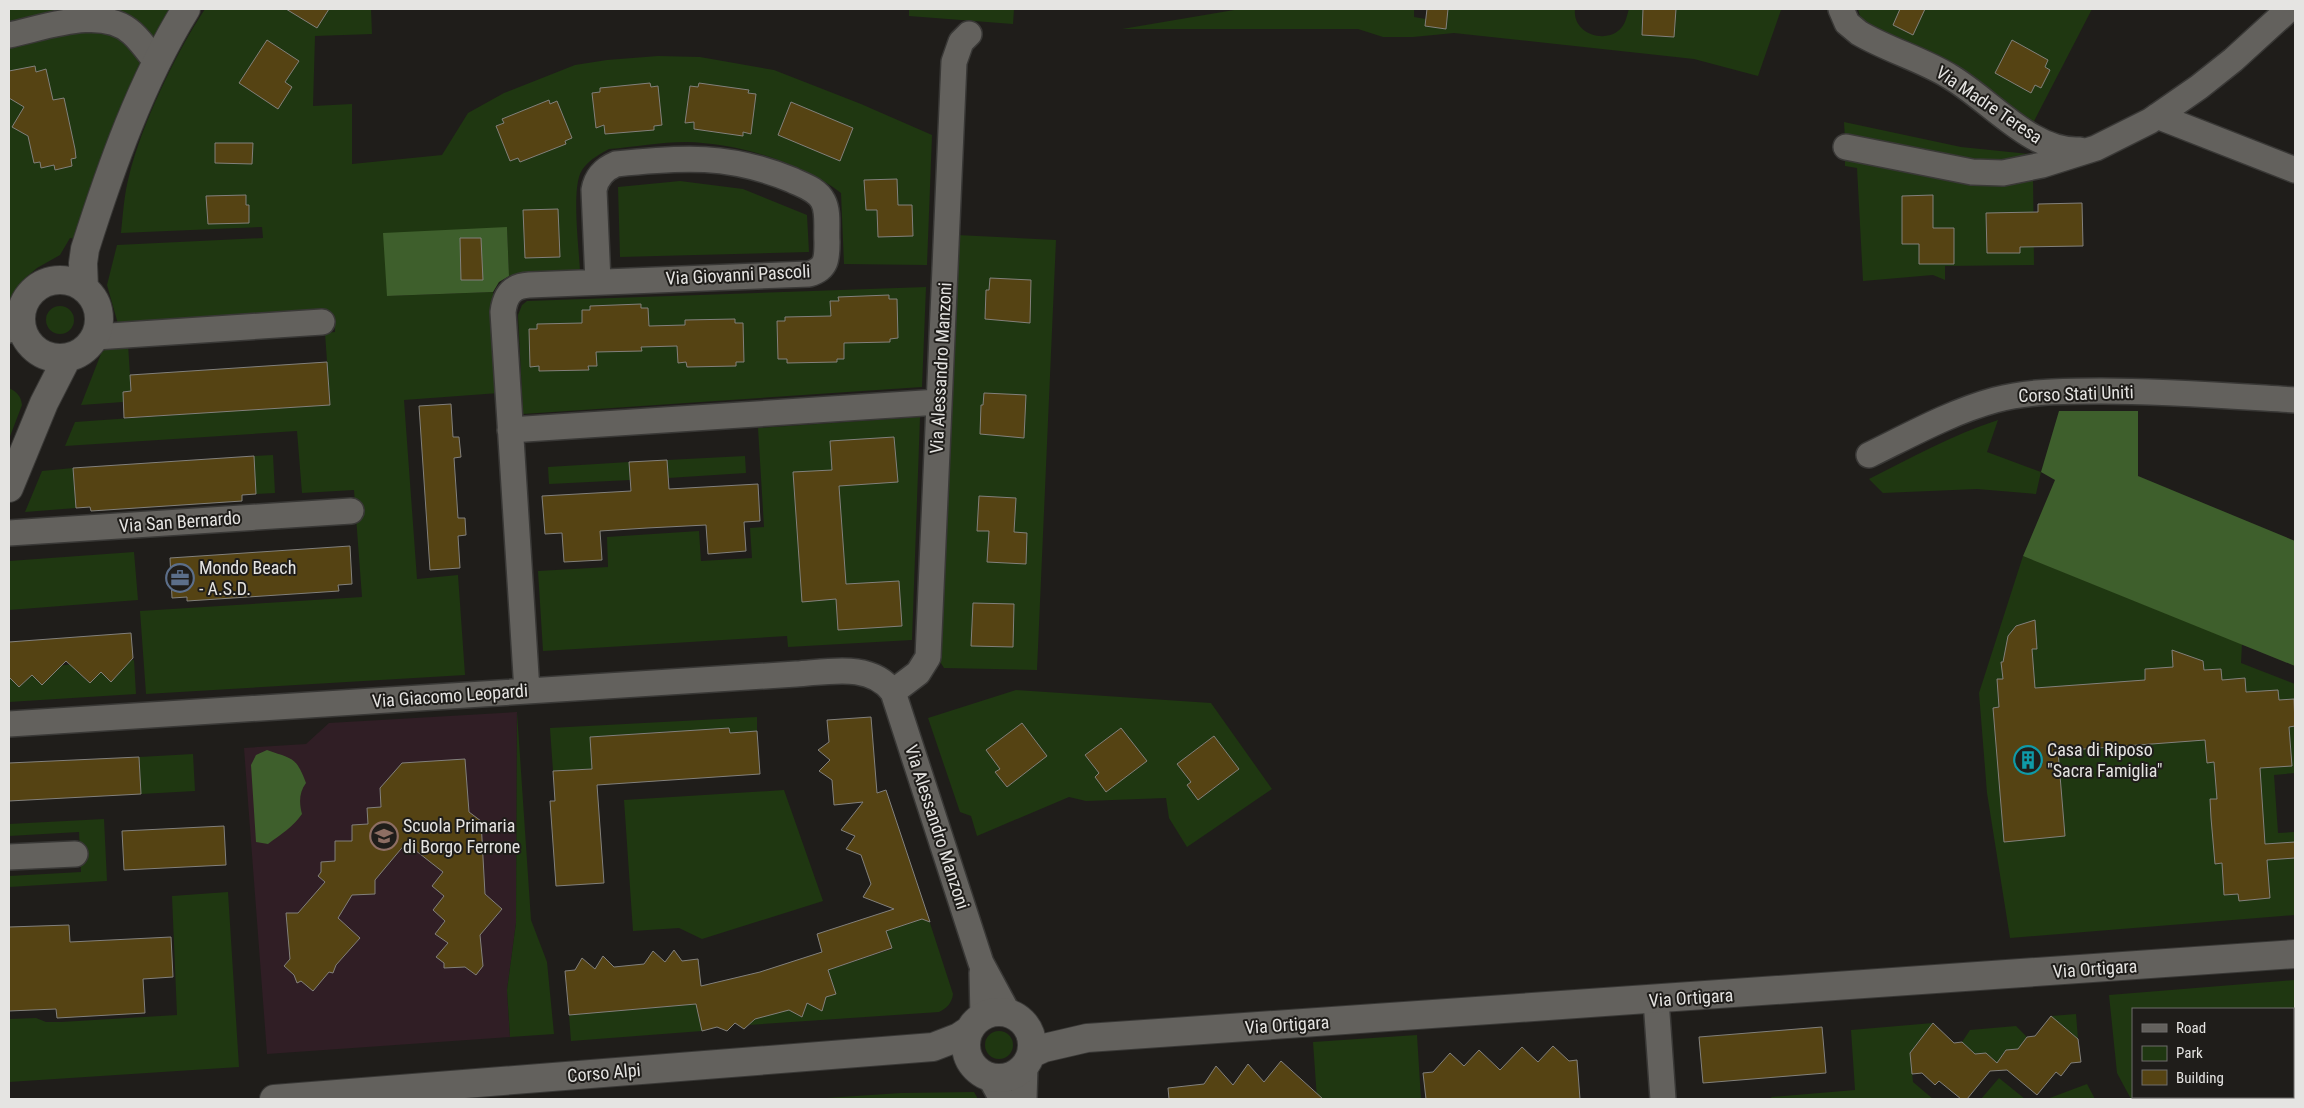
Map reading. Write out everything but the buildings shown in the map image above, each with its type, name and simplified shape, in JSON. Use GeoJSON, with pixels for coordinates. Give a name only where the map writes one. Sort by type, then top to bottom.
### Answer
{"type":"FeatureCollection","features":[{"type":"Feature","properties":{"kind":"street"},"geometry":{"type":"LineString","coordinates":[[84,288],[82,263],[85,249],[114,166],[157,64],[186,9]]}},
{"type":"Feature","properties":{"kind":"street","name":"Via Madre Teresa"},"geometry":{"type":"LineString","coordinates":[[1841,9],[1847,23],[1859,33],[1949,76],[2046,144],[2064,150],[2096,148]]}},
{"type":"Feature","properties":{"kind":"street"},"geometry":{"type":"LineString","coordinates":[[1846,148],[1989,174],[2028,168],[2096,148],[2157,116],[2199,87],[2234,60],[2289,9]]}},
{"type":"Feature","properties":{"kind":"street"},"geometry":{"type":"LineString","coordinates":[[9,36],[74,22],[100,19],[111,20],[132,33],[157,64]]}},
{"type":"Feature","properties":{"kind":"street","name":"Via Alessandro Manzoni"},"geometry":{"type":"LineString","coordinates":[[970,34],[961,42],[954,62],[928,657],[918,673],[890,688],[981,963],[1007,1035]]}},
{"type":"Feature","properties":{"kind":"street"},"geometry":{"type":"LineString","coordinates":[[2157,116],[2295,170]]}},
{"type":"Feature","properties":{"kind":"street","name":"Via Giovanni Pascoli"},"geometry":{"type":"LineString","coordinates":[[526,691],[503,312],[504,302],[508,294],[521,286],[809,274],[817,272],[825,264],[827,257],[826,211],[824,202],[810,188],[774,173],[744,164],[685,158],[616,164],[609,167],[599,176],[594,190],[598,282]]}},
{"type":"Feature","properties":{"kind":"street"},"geometry":{"type":"LineString","coordinates":[[58,280],[85,249]]}},
{"type":"Feature","properties":{"kind":"street"},"geometry":{"type":"LineString","coordinates":[[9,488],[44,403],[47,377],[29,339],[25,301],[33,290],[44,283],[58,280],[76,283],[84,288],[92,297],[98,309],[97,329],[83,351],[29,339]]}},
{"type":"Feature","properties":{"kind":"street"},"geometry":{"type":"LineString","coordinates":[[97,329],[126,334],[322,322]]}},
{"type":"Feature","properties":{"kind":"street","name":"Corso Stati Uniti"},"geometry":{"type":"LineString","coordinates":[[1869,455],[1956,413],[2015,396],[2075,391],[2131,391],[2295,400]]}},
{"type":"Feature","properties":{"kind":"street"},"geometry":{"type":"LineString","coordinates":[[510,430],[939,402]]}},
{"type":"Feature","properties":{"kind":"street","name":"Via San Bernardo"},"geometry":{"type":"LineString","coordinates":[[9,533],[352,511]]}},
{"type":"Feature","properties":{"kind":"street","name":"Via Giacomo Leopardi"},"geometry":{"type":"LineString","coordinates":[[9,724],[847,671],[867,673],[890,688]]}},
{"type":"Feature","properties":{"kind":"street"},"geometry":{"type":"LineString","coordinates":[[9,857],[75,854]]}},
{"type":"Feature","properties":{"kind":"street","name":"Via Ortigara"},"geometry":{"type":"LineString","coordinates":[[1007,1035],[1044,1048],[1087,1038],[1656,1000],[2295,954]]}},
{"type":"Feature","properties":{"kind":"street"},"geometry":{"type":"LineString","coordinates":[[1656,1000],[1664,1099]]}},
{"type":"Feature","properties":{"kind":"street"},"geometry":{"type":"LineString","coordinates":[[1007,1035],[1015,1074],[987,1080],[966,1053],[966,1042],[1007,1035]]}},
{"type":"Feature","properties":{"kind":"street"},"geometry":{"type":"LineString","coordinates":[[1007,1035],[1024,1099]]}},
{"type":"Feature","properties":{"kind":"street","name":"Corso Alpi"},"geometry":{"type":"LineString","coordinates":[[274,1099],[327,1097],[933,1046],[1007,1035]]}},
{"type":"Feature","properties":{"kind":"street","name":"Corso Alpi"},"geometry":{"type":"LineString","coordinates":[[933,1046],[951,1051],[987,1080]]}},
{"type":"Feature","properties":{"kind":"shaded area","name":"Scuola Primaria di Borgo Ferrone"},"geometry":{"type":"Polygon","coordinates":[[[517,712],[516,923],[507,990],[510,1037],[267,1054],[244,748],[306,744],[329,723],[517,712]]]}},
{"type":"Feature","properties":{"kind":"green space"},"geometry":{"type":"Polygon","coordinates":[[[9,9],[173,9],[153,46],[139,29],[9,27],[9,9]]]}},
{"type":"Feature","properties":{"kind":"green space"},"geometry":{"type":"Polygon","coordinates":[[[205,9],[371,9],[372,34],[315,36],[313,106],[352,104],[352,164],[442,155],[468,113],[504,93],[575,65],[607,60],[658,56],[700,57],[774,70],[861,104],[932,135],[927,265],[844,264],[841,193],[807,172],[767,156],[726,146],[686,142],[609,149],[605,151],[585,166],[580,174],[578,183],[576,208],[580,272],[509,276],[507,228],[387,296],[493,292],[499,393],[404,400],[417,579],[458,575],[465,675],[146,694],[140,611],[362,597],[354,490],[302,493],[297,431],[65,446],[75,422],[330,404],[325,333],[335,332],[334,315],[123,327],[118,324],[107,285],[117,245],[263,238],[262,227],[121,233],[127,183],[142,135],[171,68],[205,9]]]}},
{"type":"Feature","properties":{"kind":"green space"},"geometry":{"type":"Polygon","coordinates":[[[909,9],[1014,9],[1013,24],[909,16],[909,9]]]}},
{"type":"Feature","properties":{"kind":"green space"},"geometry":{"type":"Polygon","coordinates":[[[1240,9],[1414,9],[1414,17],[1426,19],[1446,28],[1448,9],[1575,9],[1579,25],[1585,31],[1600,36],[1616,32],[1622,27],[1629,9],[1643,9],[1642,35],[1673,37],[1676,9],[1781,10],[1758,76],[1694,59],[1454,33],[1413,37],[1383,37],[1358,29],[1122,29],[1240,9]]]}},
{"type":"Feature","properties":{"kind":"green space"},"geometry":{"type":"Polygon","coordinates":[[[1858,9],[2092,9],[2032,125],[1912,49],[1861,20],[1858,9]]]}},
{"type":"Feature","properties":{"kind":"green space"},"geometry":{"type":"Polygon","coordinates":[[[83,27],[109,28],[146,60],[76,239],[70,238],[60,255],[37,268],[24,279],[9,303],[9,43],[83,27]]]}},
{"type":"Feature","properties":{"kind":"green space"},"geometry":{"type":"Polygon","coordinates":[[[1844,122],[1961,147],[2048,156],[1999,165],[1845,139],[1844,122]]]}},
{"type":"Feature","properties":{"kind":"green space"},"geometry":{"type":"Polygon","coordinates":[[[1845,154],[2033,175],[2034,265],[1945,266],[1945,280],[1933,275],[1863,281],[1857,168],[1845,166],[1845,154]]]}},
{"type":"Feature","properties":{"kind":"green space"},"geometry":{"type":"Polygon","coordinates":[[[680,181],[743,189],[807,215],[809,252],[620,257],[618,187],[680,181]]]}},
{"type":"Feature","properties":{"kind":"green space"},"geometry":{"type":"Polygon","coordinates":[[[507,227],[509,276],[499,282],[493,292],[387,296],[383,233],[507,227]]]}},
{"type":"Feature","properties":{"kind":"green space"},"geometry":{"type":"Polygon","coordinates":[[[957,235],[1056,240],[1037,670],[944,668],[937,657],[957,235]]]}},
{"type":"Feature","properties":{"kind":"green space"},"geometry":{"type":"Polygon","coordinates":[[[926,287],[922,387],[523,414],[518,315],[522,305],[527,301],[926,287]]]}},
{"type":"Feature","properties":{"kind":"green space"},"geometry":{"type":"Polygon","coordinates":[[[60,306],[70,310],[74,320],[70,330],[60,334],[50,330],[46,320],[50,310],[60,306]]]}},
{"type":"Feature","properties":{"kind":"green space"},"geometry":{"type":"Polygon","coordinates":[[[128,344],[131,391],[123,392],[123,402],[81,405],[104,346],[128,344]]]}},
{"type":"Feature","properties":{"kind":"green space"},"geometry":{"type":"Polygon","coordinates":[[[9,388],[18,395],[22,405],[9,439],[9,388]]]}},
{"type":"Feature","properties":{"kind":"green space"},"geometry":{"type":"Polygon","coordinates":[[[2059,411],[2138,411],[2138,476],[2295,541],[2295,666],[2023,556],[2055,480],[2041,472],[2059,411]]]}},
{"type":"Feature","properties":{"kind":"green space"},"geometry":{"type":"Polygon","coordinates":[[[920,417],[912,640],[788,647],[787,636],[543,651],[538,571],[608,567],[607,537],[699,531],[701,561],[752,558],[750,528],[764,527],[758,428],[920,417]]]}},
{"type":"Feature","properties":{"kind":"green space"},"geometry":{"type":"Polygon","coordinates":[[[1998,420],[1987,452],[2041,472],[2036,494],[1977,489],[1883,493],[1869,479],[1948,440],[1998,420]]]}},
{"type":"Feature","properties":{"kind":"green space"},"geometry":{"type":"Polygon","coordinates":[[[273,455],[275,493],[256,494],[253,456],[273,455]]]}},
{"type":"Feature","properties":{"kind":"green space"},"geometry":{"type":"Polygon","coordinates":[[[745,456],[746,473],[668,478],[667,460],[745,456]]]}},
{"type":"Feature","properties":{"kind":"green space"},"geometry":{"type":"Polygon","coordinates":[[[629,462],[630,480],[549,484],[548,467],[629,462]]]}},
{"type":"Feature","properties":{"kind":"green space"},"geometry":{"type":"Polygon","coordinates":[[[73,468],[76,508],[25,512],[42,471],[73,468]]]}},
{"type":"Feature","properties":{"kind":"green space"},"geometry":{"type":"Polygon","coordinates":[[[134,552],[138,600],[9,610],[9,561],[134,552]]]}},
{"type":"Feature","properties":{"kind":"green space"},"geometry":{"type":"Polygon","coordinates":[[[2023,556],[2242,644],[2241,663],[2295,684],[2295,773],[2274,775],[2278,833],[2294,832],[2295,915],[2010,938],[1987,793],[1979,693],[2023,556]]]}},
{"type":"Feature","properties":{"kind":"green space"},"geometry":{"type":"Polygon","coordinates":[[[134,660],[136,694],[9,702],[9,677],[19,687],[32,675],[42,685],[56,671],[55,666],[76,664],[76,671],[90,683],[101,672],[111,681],[125,667],[124,661],[134,660]]]}},
{"type":"Feature","properties":{"kind":"green space"},"geometry":{"type":"Polygon","coordinates":[[[1016,690],[1211,703],[1272,789],[1187,847],[1169,818],[1166,798],[1086,801],[1069,797],[977,836],[971,816],[960,812],[928,718],[1016,690]]]}},
{"type":"Feature","properties":{"kind":"green space"},"geometry":{"type":"Polygon","coordinates":[[[517,712],[531,920],[547,962],[554,1034],[510,1037],[507,990],[516,923],[517,712]]]}},
{"type":"Feature","properties":{"kind":"green space"},"geometry":{"type":"Polygon","coordinates":[[[757,717],[757,731],[730,733],[729,728],[704,730],[675,737],[674,731],[590,737],[592,769],[553,771],[550,728],[757,717]]]}},
{"type":"Feature","properties":{"kind":"green space"},"geometry":{"type":"Polygon","coordinates":[[[267,750],[282,755],[296,763],[306,783],[300,798],[302,814],[291,826],[268,844],[256,842],[251,765],[256,755],[267,750]]]}},
{"type":"Feature","properties":{"kind":"green space"},"geometry":{"type":"Polygon","coordinates":[[[193,754],[195,791],[141,794],[139,757],[193,754]]]}},
{"type":"Feature","properties":{"kind":"green space"},"geometry":{"type":"Polygon","coordinates":[[[784,790],[823,901],[702,939],[679,928],[633,931],[624,800],[784,790]]]}},
{"type":"Feature","properties":{"kind":"green space"},"geometry":{"type":"Polygon","coordinates":[[[104,819],[107,881],[9,887],[9,876],[81,872],[79,832],[9,836],[9,824],[104,819]]]}},
{"type":"Feature","properties":{"kind":"green space"},"geometry":{"type":"Polygon","coordinates":[[[228,892],[239,1067],[9,1082],[9,1019],[36,1018],[46,1022],[61,1022],[177,1015],[172,896],[228,892]]]}},
{"type":"Feature","properties":{"kind":"green space"},"geometry":{"type":"Polygon","coordinates":[[[928,917],[953,994],[947,1007],[939,1012],[748,1025],[755,1019],[788,1009],[802,1017],[807,1003],[822,1011],[826,997],[835,994],[828,970],[892,949],[886,931],[928,917]]]}},
{"type":"Feature","properties":{"kind":"green space"},"geometry":{"type":"Polygon","coordinates":[[[2295,980],[2295,1073],[2294,1008],[2132,1008],[2132,1098],[2250,1098],[2131,1099],[2117,1073],[2109,995],[2295,980]]]}},
{"type":"Feature","properties":{"kind":"green space"},"geometry":{"type":"Polygon","coordinates":[[[696,1004],[702,1031],[571,1041],[569,1015],[696,1004]]]}},
{"type":"Feature","properties":{"kind":"green space"},"geometry":{"type":"Polygon","coordinates":[[[2076,1014],[2078,1039],[2051,1016],[2076,1014]]]}},
{"type":"Feature","properties":{"kind":"green space"},"geometry":{"type":"Polygon","coordinates":[[[1933,1023],[1910,1053],[1913,1082],[1933,1099],[1772,1099],[1771,1097],[1855,1090],[1851,1030],[1933,1023]]]}},
{"type":"Feature","properties":{"kind":"green space"},"geometry":{"type":"Polygon","coordinates":[[[2016,1026],[2027,1037],[2018,1049],[2006,1050],[1997,1063],[1986,1053],[1975,1054],[1962,1042],[1970,1030],[2016,1026]]]}},
{"type":"Feature","properties":{"kind":"green space"},"geometry":{"type":"Polygon","coordinates":[[[999,1031],[1009,1035],[1013,1045],[1009,1055],[999,1059],[989,1055],[985,1045],[989,1035],[999,1031]]]}},
{"type":"Feature","properties":{"kind":"green space"},"geometry":{"type":"Polygon","coordinates":[[[1417,1035],[1421,1099],[1317,1099],[1313,1042],[1417,1035]]]}},
{"type":"Feature","properties":{"kind":"green space"},"geometry":{"type":"Polygon","coordinates":[[[1999,1078],[2025,1099],[1981,1099],[1999,1078]]]}},
{"type":"Feature","properties":{"kind":"green space"},"geometry":{"type":"Polygon","coordinates":[[[2087,1084],[2095,1099],[2047,1099],[2087,1084]]]}},
{"type":"Feature","properties":{"kind":"green space"},"geometry":{"type":"Polygon","coordinates":[[[974,1092],[978,1099],[811,1099],[901,1093],[974,1092]]]}},
{"type":"Feature","properties":{"kind":"place","name":"Mondo Beach - A.S.D."},"geometry":{"type":"Point","coordinates":[180,578]}},
{"type":"Feature","properties":{"kind":"place","name":"Casa di Riposo \"Sacra Famiglia\""},"geometry":{"type":"Point","coordinates":[2028,760]}},
{"type":"Feature","properties":{"kind":"place","name":"Scuola Primaria di Borgo Ferrone"},"geometry":{"type":"Point","coordinates":[384,836]}}]}
